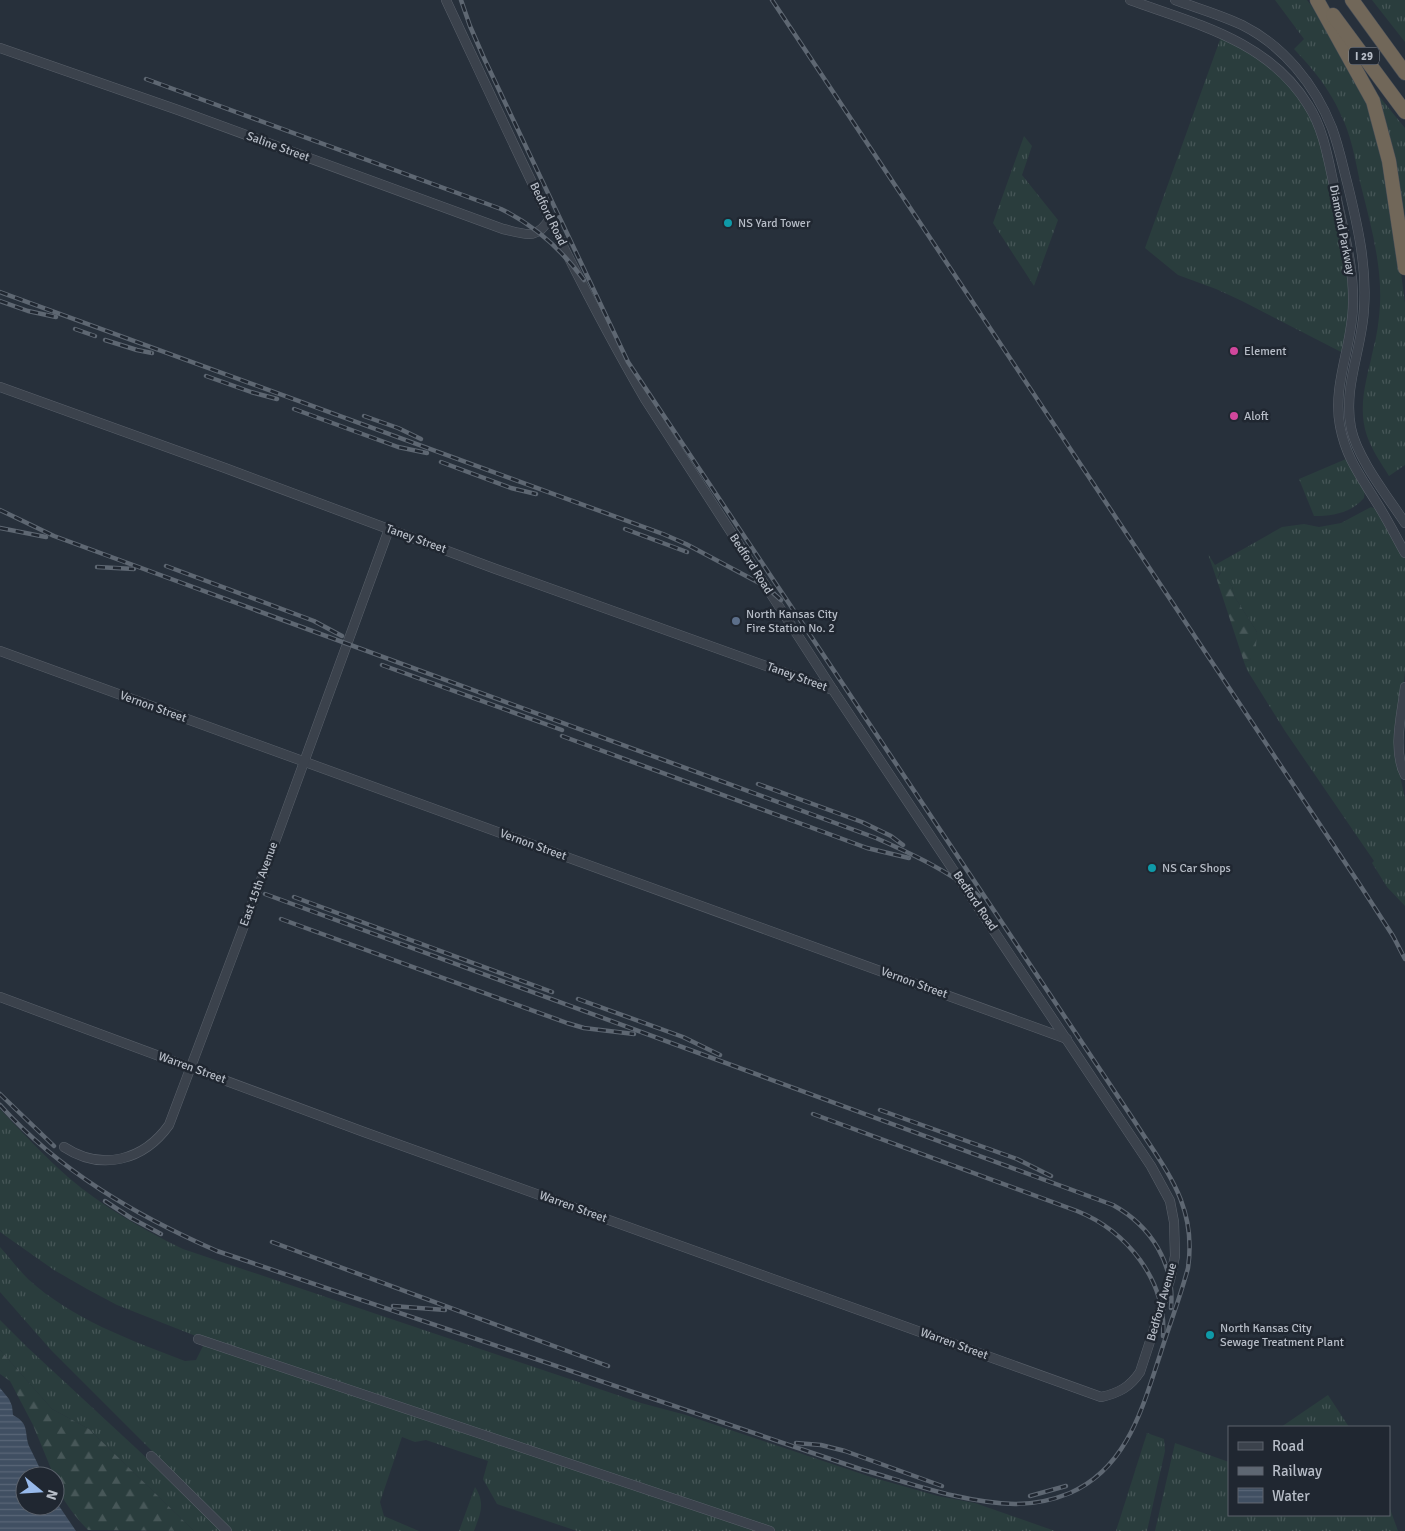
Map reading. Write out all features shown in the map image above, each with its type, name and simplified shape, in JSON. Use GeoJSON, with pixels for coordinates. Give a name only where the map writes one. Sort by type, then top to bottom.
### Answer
{"type":"FeatureCollection","features":[{"type":"Feature","properties":{"kind":"highway"},"geometry":{"type":"LineString","coordinates":[[1317,0],[1373,101],[1389,161],[1405,268]]}},
{"type":"Feature","properties":{"kind":"highway","name":"I 29"},"geometry":{"type":"LineString","coordinates":[[1322,0],[1405,112]]}},
{"type":"Feature","properties":{"kind":"highway","name":"I 29"},"geometry":{"type":"LineString","coordinates":[[1352,0],[1405,72]]}},
{"type":"Feature","properties":{"kind":"highway"},"geometry":{"type":"LineString","coordinates":[[1390,52],[1405,65]]}},
{"type":"Feature","properties":{"kind":"street","name":"Bedford Road"},"geometry":{"type":"LineString","coordinates":[[446,0],[550,218],[619,355],[645,399],[834,690],[1151,1166],[1170,1201]]}},
{"type":"Feature","properties":{"kind":"street","name":"Diamond Parkway"},"geometry":{"type":"LineString","coordinates":[[1130,0],[1223,33],[1254,50],[1292,82],[1309,105],[1324,144],[1350,261],[1352,282],[1350,341],[1338,385],[1339,423],[1344,444],[1360,478],[1405,553]]}},
{"type":"Feature","properties":{"kind":"street","name":"Diamond Parkway"},"geometry":{"type":"LineString","coordinates":[[1175,0],[1242,25],[1269,43],[1303,76],[1327,116],[1338,147],[1356,220],[1364,270],[1364,319],[1349,395],[1351,429],[1362,455],[1405,523]]}},
{"type":"Feature","properties":{"kind":"street","name":"Saline Street"},"geometry":{"type":"LineString","coordinates":[[0,48],[178,110],[503,229],[535,234],[541,230],[550,218]]}},
{"type":"Feature","properties":{"kind":"street","name":"Taney Street"},"geometry":{"type":"LineString","coordinates":[[0,387],[834,690]]}},
{"type":"Feature","properties":{"kind":"street","name":"East 15th Avenue"},"geometry":{"type":"LineString","coordinates":[[64,1148],[80,1156],[102,1160],[126,1158],[148,1148],[162,1135],[169,1125],[257,891],[389,529]]}},
{"type":"Feature","properties":{"kind":"street","name":"Vernon Street"},"geometry":{"type":"LineString","coordinates":[[0,651],[1067,1038]]}},
{"type":"Feature","properties":{"kind":"street"},"geometry":{"type":"LineString","coordinates":[[1405,687],[1399,752],[1400,766],[1405,775]]}},
{"type":"Feature","properties":{"kind":"street","name":"Warren Street"},"geometry":{"type":"LineString","coordinates":[[0,998],[364,1132],[1102,1397],[1123,1390],[1135,1380],[1140,1372]]}},
{"type":"Feature","properties":{"kind":"street","name":"Bedford Avenue"},"geometry":{"type":"LineString","coordinates":[[1140,1372],[1170,1280],[1175,1256],[1174,1222],[1170,1201]]}},
{"type":"Feature","properties":{"kind":"street"},"geometry":{"type":"LineString","coordinates":[[198,1339],[770,1531]]}},
{"type":"Feature","properties":{"kind":"street"},"geometry":{"type":"LineString","coordinates":[[151,1456],[227,1531]]}},
{"type":"Feature","properties":{"kind":"green space"},"geometry":{"type":"Polygon","coordinates":[[[1275,0],[1307,0],[1320,17],[1365,95],[1389,184],[1405,303],[1405,465],[1389,476],[1369,441],[1363,414],[1364,393],[1378,328],[1380,305],[1377,258],[1368,212],[1344,121],[1331,95],[1314,71],[1294,49],[1304,39],[1275,0]]]}},
{"type":"Feature","properties":{"kind":"green space"},"geometry":{"type":"Polygon","coordinates":[[[1372,0],[1405,0],[1405,42],[1372,0]]]}},
{"type":"Feature","properties":{"kind":"green space"},"geometry":{"type":"Polygon","coordinates":[[[1221,37],[1255,55],[1286,81],[1311,116],[1319,139],[1349,259],[1351,305],[1343,353],[1242,301],[1178,275],[1145,248],[1221,37]]]}},
{"type":"Feature","properties":{"kind":"green space"},"geometry":{"type":"Polygon","coordinates":[[[1374,90],[1405,128],[1405,216],[1396,162],[1374,90]]]}},
{"type":"Feature","properties":{"kind":"green space"},"geometry":{"type":"Polygon","coordinates":[[[1024,136],[1032,146],[1022,175],[1058,220],[1034,286],[993,223],[1024,136]]]}},
{"type":"Feature","properties":{"kind":"green space"},"geometry":{"type":"Polygon","coordinates":[[[1346,459],[1365,490],[1364,498],[1353,507],[1341,513],[1314,516],[1299,479],[1346,459]]]}},
{"type":"Feature","properties":{"kind":"green space"},"geometry":{"type":"Polygon","coordinates":[[[1371,507],[1376,509],[1405,554],[1405,671],[1398,746],[1399,771],[1405,799],[1405,906],[1387,887],[1372,863],[1374,861],[1285,731],[1247,670],[1244,662],[1250,660],[1257,632],[1234,596],[1232,586],[1220,572],[1217,580],[1208,554],[1215,565],[1282,527],[1304,524],[1319,527],[1341,523],[1371,507]]]}},
{"type":"Feature","properties":{"kind":"green space"},"geometry":{"type":"Polygon","coordinates":[[[1221,572],[1232,586],[1234,596],[1257,632],[1256,646],[1250,660],[1244,662],[1217,580],[1221,572]]]}},
{"type":"Feature","properties":{"kind":"green space"},"geometry":{"type":"Polygon","coordinates":[[[0,1109],[50,1161],[81,1188],[123,1217],[183,1249],[641,1403],[686,1415],[871,1477],[938,1496],[975,1503],[1055,1531],[577,1531],[497,1504],[483,1479],[488,1461],[426,1440],[415,1442],[402,1437],[380,1502],[384,1516],[419,1531],[194,1531],[89,1429],[52,1409],[0,1350],[0,1320],[150,1461],[155,1454],[51,1350],[0,1292],[0,1247],[28,1279],[45,1293],[63,1306],[102,1327],[185,1361],[196,1360],[206,1340],[117,1305],[54,1270],[0,1232],[0,1109]]]}},
{"type":"Feature","properties":{"kind":"green space"},"geometry":{"type":"Polygon","coordinates":[[[0,1350],[52,1409],[89,1429],[194,1531],[88,1530],[65,1500],[65,1466],[50,1466],[33,1425],[10,1381],[0,1374],[0,1350]]]}},
{"type":"Feature","properties":{"kind":"green space"},"geometry":{"type":"Polygon","coordinates":[[[1328,1395],[1348,1426],[1282,1426],[1328,1395]]]}},
{"type":"Feature","properties":{"kind":"green space"},"geometry":{"type":"Polygon","coordinates":[[[1147,1433],[1164,1439],[1165,1451],[1147,1531],[1116,1531],[1147,1433]]]}},
{"type":"Feature","properties":{"kind":"green space"},"geometry":{"type":"Polygon","coordinates":[[[1175,1443],[1228,1462],[1228,1516],[1390,1516],[1390,1509],[1398,1531],[1155,1531],[1175,1443]]]}},
{"type":"Feature","properties":{"kind":"green space"},"geometry":{"type":"Polygon","coordinates":[[[475,1487],[480,1499],[481,1509],[474,1531],[459,1531],[475,1487]]]}},
{"type":"Feature","properties":{"kind":"water"},"geometry":{"type":"Polygon","coordinates":[[[0,1388],[9,1399],[13,1415],[22,1422],[26,1429],[29,1446],[38,1466],[15,1466],[15,1516],[65,1515],[76,1531],[0,1531],[0,1388]]]}},
{"type":"Feature","properties":{"kind":"railway"},"geometry":{"type":"LineString","coordinates":[[0,1105],[48,1151],[101,1190],[158,1223],[217,1251],[860,1469],[937,1491],[976,1500],[1015,1504],[1050,1500],[1070,1493],[1089,1482],[1106,1468],[1119,1453],[1139,1416],[1188,1268],[1190,1246],[1188,1226],[1177,1190],[1135,1122],[628,362],[483,56],[461,0]]}},
{"type":"Feature","properties":{"kind":"railway"},"geometry":{"type":"LineString","coordinates":[[772,0],[1360,885],[1393,936],[1405,959]]}},
{"type":"Feature","properties":{"kind":"railway"},"geometry":{"type":"LineString","coordinates":[[146,79],[501,209],[513,215],[547,239],[584,280]]}},
{"type":"Feature","properties":{"kind":"railway"},"geometry":{"type":"LineString","coordinates":[[0,292],[663,534],[686,544],[765,586],[781,600]]}},
{"type":"Feature","properties":{"kind":"railway"},"geometry":{"type":"LineString","coordinates":[[0,301],[28,311],[56,317]]}},
{"type":"Feature","properties":{"kind":"railway"},"geometry":{"type":"LineString","coordinates":[[75,329],[95,336]]}},
{"type":"Feature","properties":{"kind":"railway"},"geometry":{"type":"LineString","coordinates":[[105,340],[152,353]]}},
{"type":"Feature","properties":{"kind":"railway"},"geometry":{"type":"LineString","coordinates":[[206,376],[277,399]]}},
{"type":"Feature","properties":{"kind":"railway"},"geometry":{"type":"LineString","coordinates":[[294,409],[398,447],[427,453]]}},
{"type":"Feature","properties":{"kind":"railway"},"geometry":{"type":"LineString","coordinates":[[364,416],[398,428],[421,439]]}},
{"type":"Feature","properties":{"kind":"railway"},"geometry":{"type":"LineString","coordinates":[[441,462],[511,488],[536,494]]}},
{"type":"Feature","properties":{"kind":"railway"},"geometry":{"type":"LineString","coordinates":[[0,510],[54,536],[876,838],[943,871],[979,896]]}},
{"type":"Feature","properties":{"kind":"railway"},"geometry":{"type":"LineString","coordinates":[[0,528],[46,537]]}},
{"type":"Feature","properties":{"kind":"railway"},"geometry":{"type":"LineString","coordinates":[[625,529],[687,552]]}},
{"type":"Feature","properties":{"kind":"railway"},"geometry":{"type":"LineString","coordinates":[[166,566],[314,621],[342,636]]}},
{"type":"Feature","properties":{"kind":"railway"},"geometry":{"type":"LineString","coordinates":[[97,567],[134,569]]}},
{"type":"Feature","properties":{"kind":"railway"},"geometry":{"type":"LineString","coordinates":[[382,665],[562,730]]}},
{"type":"Feature","properties":{"kind":"railway"},"geometry":{"type":"LineString","coordinates":[[562,736],[867,848],[909,858]]}},
{"type":"Feature","properties":{"kind":"railway"},"geometry":{"type":"LineString","coordinates":[[758,784],[862,822],[891,836],[903,845]]}},
{"type":"Feature","properties":{"kind":"railway"},"geometry":{"type":"LineString","coordinates":[[265,894],[1113,1205],[1139,1224],[1158,1248],[1169,1276],[1171,1308]]}},
{"type":"Feature","properties":{"kind":"railway"},"geometry":{"type":"LineString","coordinates":[[294,897],[552,992]]}},
{"type":"Feature","properties":{"kind":"railway"},"geometry":{"type":"LineString","coordinates":[[281,919],[567,1023],[584,1028],[634,1034]]}},
{"type":"Feature","properties":{"kind":"railway"},"geometry":{"type":"LineString","coordinates":[[578,999],[683,1037],[720,1055]]}},
{"type":"Feature","properties":{"kind":"railway"},"geometry":{"type":"LineString","coordinates":[[0,1094],[54,1146]]}},
{"type":"Feature","properties":{"kind":"railway"},"geometry":{"type":"LineString","coordinates":[[880,1110],[1017,1159],[1051,1176]]}},
{"type":"Feature","properties":{"kind":"railway"},"geometry":{"type":"LineString","coordinates":[[813,1114],[1077,1211],[1095,1220],[1112,1231],[1127,1245],[1140,1260],[1151,1278],[1163,1316],[1163,1336]]}},
{"type":"Feature","properties":{"kind":"railway"},"geometry":{"type":"LineString","coordinates":[[105,1201],[161,1234]]}},
{"type":"Feature","properties":{"kind":"railway"},"geometry":{"type":"LineString","coordinates":[[272,1242],[608,1366]]}},
{"type":"Feature","properties":{"kind":"railway"},"geometry":{"type":"LineString","coordinates":[[393,1306],[445,1310]]}},
{"type":"Feature","properties":{"kind":"railway"},"geometry":{"type":"LineString","coordinates":[[796,1443],[821,1445],[845,1451],[942,1486]]}},
{"type":"Feature","properties":{"kind":"railway"},"geometry":{"type":"LineString","coordinates":[[1030,1496],[1066,1486]]}},
{"type":"Feature","properties":{"kind":"place","name":"NS Yard Tower"},"geometry":{"type":"Point","coordinates":[728,223]}},
{"type":"Feature","properties":{"kind":"place","name":"Element"},"geometry":{"type":"Point","coordinates":[1234,351]}},
{"type":"Feature","properties":{"kind":"place","name":"Aloft"},"geometry":{"type":"Point","coordinates":[1234,416]}},
{"type":"Feature","properties":{"kind":"place","name":"North Kansas City Fire Station No. 2"},"geometry":{"type":"Point","coordinates":[736,621]}},
{"type":"Feature","properties":{"kind":"place","name":"NS Car Shops"},"geometry":{"type":"Point","coordinates":[1152,868]}},
{"type":"Feature","properties":{"kind":"place","name":"North Kansas City Sewage Treatment Plant"},"geometry":{"type":"Point","coordinates":[1210,1335]}}]}
